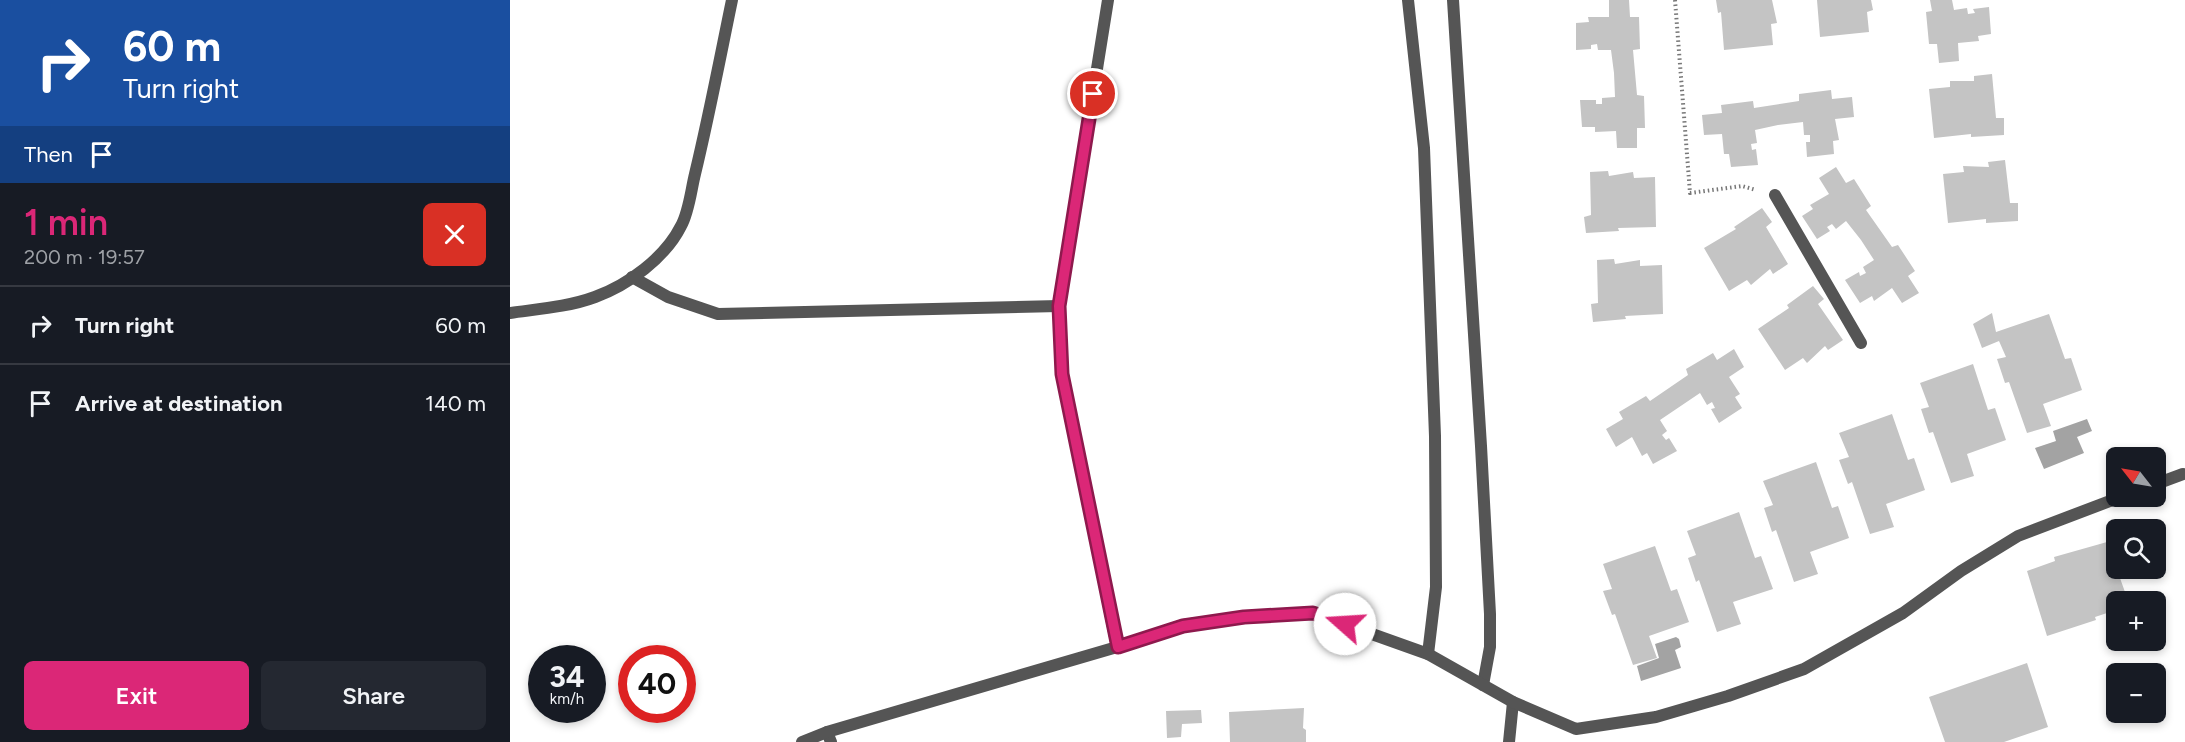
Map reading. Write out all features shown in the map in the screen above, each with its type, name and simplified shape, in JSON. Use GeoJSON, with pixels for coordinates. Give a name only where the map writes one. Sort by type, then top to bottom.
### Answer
{"type":"FeatureCollection","features":[{"type":"Feature","properties":{"kind":"street"},"geometry":{"type":"LineString","coordinates":[[510,313],[577,303],[596,297],[632,278],[663,251],[682,225],[704,140],[732,0]]}},
{"type":"Feature","properties":{"kind":"street"},"geometry":{"type":"LineString","coordinates":[[1108,0],[1059,306],[1062,374],[1118,647]]}},
{"type":"Feature","properties":{"kind":"street"},"geometry":{"type":"LineString","coordinates":[[1408,0],[1424,148],[1435,436],[1436,587],[1428,654]]}},
{"type":"Feature","properties":{"kind":"street"},"geometry":{"type":"LineString","coordinates":[[1453,0],[1482,446],[1490,614],[1490,647],[1483,685]]}},
{"type":"Feature","properties":{"kind":"street"},"geometry":{"type":"LineString","coordinates":[[1774,195],[1861,343]]}},
{"type":"Feature","properties":{"kind":"street"},"geometry":{"type":"LineString","coordinates":[[632,278],[668,297],[718,314],[1059,306]]}},
{"type":"Feature","properties":{"kind":"street"},"geometry":{"type":"LineString","coordinates":[[2166,481],[2184,475]]}},
{"type":"Feature","properties":{"kind":"street"},"geometry":{"type":"LineString","coordinates":[[802,742],[829,737],[1183,626],[1244,617],[1313,613],[1428,654],[1513,702],[1576,729],[1656,717],[1728,696],[1804,669],[1903,613],[1961,571],[2018,536],[2106,502]]}},
{"type":"Feature","properties":{"kind":"street"},"geometry":{"type":"LineString","coordinates":[[1509,742],[1513,702]]}},
{"type":"Feature","properties":{"kind":"path"},"geometry":{"type":"LineString","coordinates":[[1675,0],[1690,193],[1742,186],[1774,195]]}},
{"type":"Feature","properties":{"kind":"shaded area"},"geometry":{"type":"Polygon","coordinates":[[[2087,419],[2092,431],[2077,437],[2084,453],[2044,469],[2035,448],[2056,441],[2053,431],[2087,419]]]}},
{"type":"Feature","properties":{"kind":"shaded area"},"geometry":{"type":"Polygon","coordinates":[[[1676,637],[1681,647],[1675,650],[1681,668],[1641,681],[1637,666],[1659,658],[1655,644],[1676,637]]]}},
{"type":"Feature","properties":{"kind":"building"},"geometry":{"type":"Polygon","coordinates":[[[1609,0],[1629,0],[1630,17],[1639,17],[1640,49],[1633,50],[1637,95],[1644,96],[1645,128],[1637,128],[1637,148],[1617,148],[1616,131],[1595,132],[1595,127],[1582,127],[1580,100],[1596,100],[1596,104],[1602,104],[1602,98],[1615,97],[1614,73],[1611,50],[1598,50],[1597,44],[1591,45],[1591,49],[1576,50],[1576,23],[1589,22],[1588,17],[1609,17],[1609,0]]]}},
{"type":"Feature","properties":{"kind":"building"},"geometry":{"type":"Polygon","coordinates":[[[1716,0],[1772,0],[1777,23],[1771,24],[1773,45],[1724,50],[1721,12],[1718,13],[1716,0]]]}},
{"type":"Feature","properties":{"kind":"building"},"geometry":{"type":"Polygon","coordinates":[[[1817,0],[1871,0],[1873,10],[1867,12],[1869,32],[1820,37],[1817,0]]]}},
{"type":"Feature","properties":{"kind":"building"},"geometry":{"type":"Polygon","coordinates":[[[1930,0],[1952,0],[1954,10],[1967,8],[1968,14],[1975,13],[1973,9],[1989,7],[1991,34],[1978,36],[1979,41],[1958,43],[1959,61],[1939,63],[1937,44],[1929,44],[1926,12],[1932,11],[1930,0]]]}},
{"type":"Feature","properties":{"kind":"building"},"geometry":{"type":"Polygon","coordinates":[[[1992,74],[1996,118],[2004,118],[2004,135],[1971,137],[1971,134],[1934,138],[1929,89],[1950,87],[1950,81],[1974,81],[1974,76],[1992,74]]]}},
{"type":"Feature","properties":{"kind":"building"},"geometry":{"type":"Polygon","coordinates":[[[1831,90],[1832,99],[1852,97],[1854,117],[1835,119],[1839,140],[1833,141],[1834,154],[1807,157],[1806,142],[1810,142],[1810,135],[1804,135],[1803,122],[1778,125],[1755,130],[1757,143],[1751,144],[1752,150],[1756,149],[1758,165],[1731,167],[1729,154],[1724,154],[1722,134],[1704,135],[1702,115],[1722,113],[1721,105],[1753,101],[1754,108],[1799,101],[1799,94],[1831,90]]]}},
{"type":"Feature","properties":{"kind":"building"},"geometry":{"type":"Polygon","coordinates":[[[2005,160],[2010,203],[2018,203],[2018,221],[1986,223],[1986,219],[1948,223],[1943,174],[1964,172],[1963,166],[1989,167],[1988,162],[2005,160]]]}},
{"type":"Feature","properties":{"kind":"building"},"geometry":{"type":"Polygon","coordinates":[[[1836,167],[1846,183],[1854,179],[1871,206],[1866,210],[1892,247],[1898,245],[1915,271],[1908,276],[1919,293],[1902,303],[1892,288],[1874,301],[1872,296],[1860,303],[1845,280],[1859,272],[1860,276],[1866,273],[1863,267],[1874,260],[1861,240],[1846,221],[1836,229],[1832,224],[1827,227],[1830,231],[1817,239],[1802,216],[1813,209],[1810,205],[1829,194],[1819,178],[1836,167]]]}},
{"type":"Feature","properties":{"kind":"building"},"geometry":{"type":"Polygon","coordinates":[[[1608,171],[1609,176],[1633,172],[1634,178],[1655,177],[1656,227],[1618,228],[1619,231],[1586,233],[1584,217],[1591,215],[1590,172],[1608,171]]]}},
{"type":"Feature","properties":{"kind":"building"},"geometry":{"type":"Polygon","coordinates":[[[1762,208],[1772,222],[1766,227],[1788,264],[1773,274],[1770,269],[1751,285],[1747,280],[1729,291],[1704,248],[1736,229],[1734,227],[1762,208]]]}},
{"type":"Feature","properties":{"kind":"building"},"geometry":{"type":"Polygon","coordinates":[[[1614,259],[1615,264],[1640,260],[1640,266],[1662,265],[1663,314],[1625,316],[1626,319],[1593,322],[1591,304],[1598,303],[1597,260],[1614,259]]]}},
{"type":"Feature","properties":{"kind":"building"},"geometry":{"type":"Polygon","coordinates":[[[1813,286],[1824,299],[1818,304],[1843,340],[1828,350],[1825,346],[1807,363],[1803,358],[1785,370],[1758,329],[1789,308],[1787,305],[1813,286]]]}},
{"type":"Feature","properties":{"kind":"building"},"geometry":{"type":"Polygon","coordinates":[[[1992,313],[1996,332],[2049,314],[2065,359],[2071,358],[2082,390],[2043,404],[2051,426],[2027,433],[2009,382],[2005,383],[1997,359],[2006,357],[1999,341],[1982,348],[1973,324],[1992,313]]]}},
{"type":"Feature","properties":{"kind":"building"},"geometry":{"type":"Polygon","coordinates":[[[1734,349],[1744,367],[1729,377],[1740,394],[1735,397],[1742,408],[1719,423],[1711,409],[1715,408],[1712,402],[1707,405],[1700,393],[1660,420],[1667,431],[1662,435],[1666,440],[1669,438],[1677,451],[1653,464],[1647,453],[1642,456],[1632,437],[1616,447],[1606,429],[1623,419],[1619,412],[1646,396],[1650,401],[1688,375],[1686,369],[1713,353],[1717,360],[1734,349]]]}},
{"type":"Feature","properties":{"kind":"building"},"geometry":{"type":"Polygon","coordinates":[[[1973,364],[1988,410],[1995,408],[2006,440],[1967,454],[1974,476],[1951,483],[1933,432],[1929,433],[1921,409],[1929,407],[1920,383],[1973,364]]]}},
{"type":"Feature","properties":{"kind":"building"},"geometry":{"type":"Polygon","coordinates":[[[1892,414],[1908,460],[1914,458],[1925,490],[1886,504],[1894,527],[1870,534],[1852,482],[1848,484],[1839,460],[1849,457],[1839,433],[1892,414]]]}},
{"type":"Feature","properties":{"kind":"building"},"geometry":{"type":"Polygon","coordinates":[[[1816,462],[1832,508],[1838,506],[1849,538],[1810,552],[1818,574],[1794,582],[1776,530],[1772,532],[1764,508],[1773,505],[1763,481],[1816,462]]]}},
{"type":"Feature","properties":{"kind":"building"},"geometry":{"type":"Polygon","coordinates":[[[1739,512],[1755,558],[1761,556],[1773,589],[1733,602],[1741,624],[1717,632],[1699,580],[1696,582],[1688,558],[1696,555],[1687,531],[1739,512]]]}},
{"type":"Feature","properties":{"kind":"building"},"geometry":{"type":"Polygon","coordinates":[[[2106,542],[2106,579],[2120,579],[2125,591],[2106,591],[2106,613],[2095,617],[2096,620],[2047,636],[2027,571],[2055,561],[2054,557],[2106,542]]]}},
{"type":"Feature","properties":{"kind":"building"},"geometry":{"type":"Polygon","coordinates":[[[1655,546],[1671,591],[1677,589],[1689,622],[1649,636],[1657,658],[1633,665],[1615,614],[1612,615],[1603,591],[1612,589],[1603,564],[1655,546]]]}},
{"type":"Feature","properties":{"kind":"building"},"geometry":{"type":"Polygon","coordinates":[[[2027,663],[2048,727],[2004,742],[1945,742],[1929,697],[2027,663]]]}},
{"type":"Feature","properties":{"kind":"building"},"geometry":{"type":"Polygon","coordinates":[[[1304,708],[1303,728],[1306,730],[1306,742],[1230,742],[1229,712],[1304,708]]]}},
{"type":"Feature","properties":{"kind":"building"},"geometry":{"type":"Polygon","coordinates":[[[1201,710],[1202,723],[1182,724],[1181,737],[1167,738],[1166,711],[1201,710]]]}},
{"type":"Feature","properties":{"kind":"route"},"geometry":{"type":"LineString","coordinates":[[1093,94],[1059,306],[1062,374],[1118,647],[1183,626],[1244,617],[1313,613],[1345,624]]}}]}
